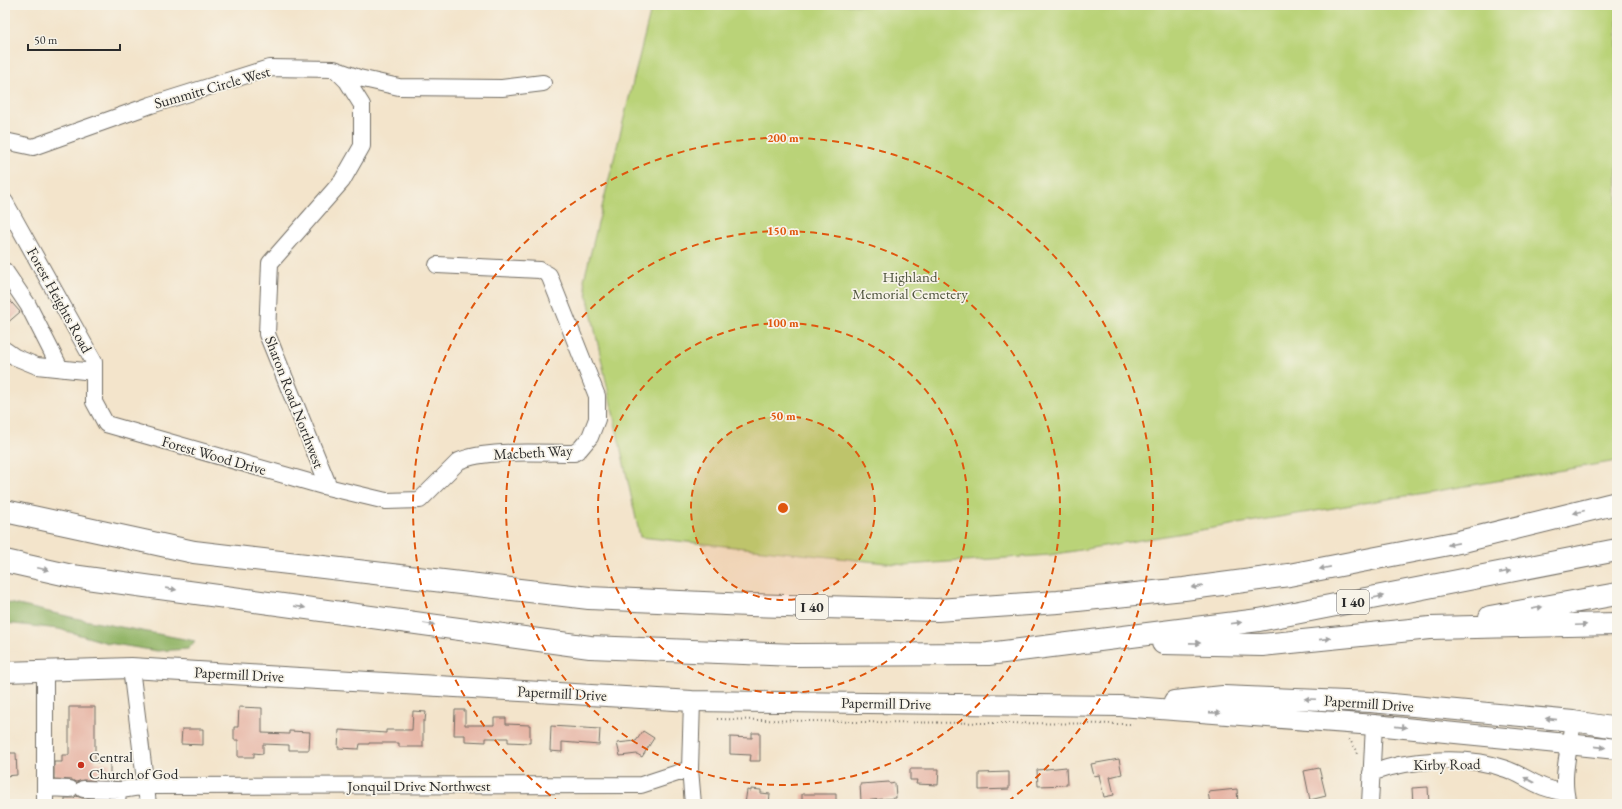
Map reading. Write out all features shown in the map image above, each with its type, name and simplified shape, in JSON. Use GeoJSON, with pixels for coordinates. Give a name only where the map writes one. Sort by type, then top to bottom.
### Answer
{"type":"FeatureCollection","features":[{"type":"Feature","properties":{"kind":"highway","name":"I 40"},"geometry":{"type":"LineString","coordinates":[[5,511],[194,552],[589,598],[749,605],[937,610],[1058,602],[1184,589],[1289,575],[1459,542],[1617,503]]}},
{"type":"Feature","properties":{"kind":"highway","name":"I 40"},"geometry":{"type":"LineString","coordinates":[[5,561],[72,576],[590,647],[796,655],[980,654],[1259,620],[1617,550]]}},
{"type":"Feature","properties":{"kind":"highway"},"geometry":{"type":"LineString","coordinates":[[1086,642],[1262,645],[1430,628],[1617,594]]}},
{"type":"Feature","properties":{"kind":"highway"},"geometry":{"type":"LineString","coordinates":[[1430,628],[1617,624]]}},
{"type":"Feature","properties":{"kind":"main road","name":"Papermill Drive"},"geometry":{"type":"LineString","coordinates":[[5,672],[131,668],[692,701],[1120,706],[1374,725],[1617,749]]}},
{"type":"Feature","properties":{"kind":"main road","name":"Papermill Drive"},"geometry":{"type":"LineString","coordinates":[[1120,706],[1223,696],[1371,702],[1572,722],[1617,728]]}},
{"type":"Feature","properties":{"kind":"street","name":"Summitt Circle West"},"geometry":{"type":"LineString","coordinates":[[5,141],[33,147],[151,105],[269,68],[334,69],[359,78],[399,87],[502,88],[543,83]]}},
{"type":"Feature","properties":{"kind":"street","name":"Sharon Road Northwest"},"geometry":{"type":"LineString","coordinates":[[326,486],[267,334],[270,263],[342,181],[362,146],[362,105],[348,81],[334,69]]}},
{"type":"Feature","properties":{"kind":"street","name":"Forest Heights Road"},"geometry":{"type":"LineString","coordinates":[[5,202],[94,362],[94,402],[106,424]]}},
{"type":"Feature","properties":{"kind":"street","name":"Macbeth Way"},"geometry":{"type":"LineString","coordinates":[[326,486],[386,501],[420,500],[459,461],[466,458],[494,454],[574,453],[580,449],[590,437],[597,419],[597,396],[549,275],[540,270],[437,264]]}},
{"type":"Feature","properties":{"kind":"street"},"geometry":{"type":"LineString","coordinates":[[5,271],[28,305],[60,368]]}},
{"type":"Feature","properties":{"kind":"street"},"geometry":{"type":"LineString","coordinates":[[8,355],[37,366],[94,372]]}},
{"type":"Feature","properties":{"kind":"street","name":"Forest Wood Drive"},"geometry":{"type":"LineString","coordinates":[[106,424],[326,486]]}},
{"type":"Feature","properties":{"kind":"street"},"geometry":{"type":"LineString","coordinates":[[131,668],[148,804]]}},
{"type":"Feature","properties":{"kind":"street"},"geometry":{"type":"LineString","coordinates":[[45,671],[45,796]]}},
{"type":"Feature","properties":{"kind":"street"},"geometry":{"type":"LineString","coordinates":[[692,701],[690,770],[693,804]]}},
{"type":"Feature","properties":{"kind":"street","name":"Kirby Road"},"geometry":{"type":"LineString","coordinates":[[1371,773],[1384,769],[1424,762],[1463,761],[1490,763],[1508,769],[1567,799],[1566,769],[1572,722]]}},
{"type":"Feature","properties":{"kind":"street"},"geometry":{"type":"LineString","coordinates":[[1370,804],[1374,725]]}},
{"type":"Feature","properties":{"kind":"street","name":"Jonquil Drive Northwest"},"geometry":{"type":"LineString","coordinates":[[45,796],[77,789],[119,797],[146,786],[641,784],[690,770]]}},
{"type":"Feature","properties":{"kind":"green space","name":"Highland Memorial Cemetery"},"geometry":{"type":"Polygon","coordinates":[[[652,5],[1617,5],[1617,461],[1050,555],[905,565],[640,537],[584,280],[652,5]]]}},
{"type":"Feature","properties":{"kind":"green space"},"geometry":{"type":"Polygon","coordinates":[[[5,602],[84,620],[195,641],[188,649],[157,651],[108,643],[59,629],[5,623],[5,602]]]}},
{"type":"Feature","properties":{"kind":"building"},"geometry":{"type":"Polygon","coordinates":[[[5,295],[20,312],[5,325],[5,295]]]}},
{"type":"Feature","properties":{"kind":"building"},"geometry":{"type":"Polygon","coordinates":[[[69,707],[95,707],[95,762],[110,763],[110,780],[83,780],[76,782],[71,780],[54,779],[54,762],[62,762],[62,755],[69,755],[69,707]]]}},
{"type":"Feature","properties":{"kind":"building"},"geometry":{"type":"Polygon","coordinates":[[[239,707],[262,708],[262,733],[289,734],[289,731],[310,732],[309,750],[289,750],[289,745],[263,744],[263,754],[254,753],[254,757],[238,757],[238,740],[234,740],[234,727],[238,727],[239,707]]]}},
{"type":"Feature","properties":{"kind":"building"},"geometry":{"type":"Polygon","coordinates":[[[455,710],[465,710],[465,725],[494,725],[494,718],[506,718],[506,724],[530,725],[530,743],[508,742],[508,738],[486,738],[486,742],[465,741],[465,735],[454,735],[455,710]]]}},
{"type":"Feature","properties":{"kind":"building"},"geometry":{"type":"Polygon","coordinates":[[[413,711],[426,712],[425,721],[423,721],[423,747],[399,747],[399,743],[369,743],[360,744],[359,749],[338,748],[339,730],[386,733],[386,730],[412,730],[413,711]]]}},
{"type":"Feature","properties":{"kind":"building"},"geometry":{"type":"Polygon","coordinates":[[[551,726],[600,729],[599,745],[562,742],[562,752],[550,751],[551,726]]]}},
{"type":"Feature","properties":{"kind":"building"},"geometry":{"type":"Polygon","coordinates":[[[182,729],[203,729],[203,745],[181,744],[182,729]]]}},
{"type":"Feature","properties":{"kind":"building"},"geometry":{"type":"Polygon","coordinates":[[[643,731],[654,738],[642,757],[637,754],[620,756],[617,743],[636,741],[643,731]]]}},
{"type":"Feature","properties":{"kind":"building"},"geometry":{"type":"Polygon","coordinates":[[[752,733],[760,733],[760,761],[750,761],[751,755],[730,754],[730,737],[752,738],[752,733]]]}},
{"type":"Feature","properties":{"kind":"building"},"geometry":{"type":"Polygon","coordinates":[[[5,753],[16,753],[17,775],[5,776],[5,753]]]}},
{"type":"Feature","properties":{"kind":"building"},"geometry":{"type":"Polygon","coordinates":[[[1119,759],[1122,774],[1110,777],[1114,795],[1104,797],[1099,775],[1094,776],[1091,764],[1119,759]]]}},
{"type":"Feature","properties":{"kind":"building"},"geometry":{"type":"Polygon","coordinates":[[[1066,767],[1067,785],[1038,786],[1037,770],[1066,767]]]}},
{"type":"Feature","properties":{"kind":"building"},"geometry":{"type":"Polygon","coordinates":[[[1319,768],[1326,796],[1310,800],[1304,771],[1319,768]]]}},
{"type":"Feature","properties":{"kind":"building"},"geometry":{"type":"Polygon","coordinates":[[[910,769],[939,769],[938,785],[916,784],[917,780],[910,780],[910,769]]]}},
{"type":"Feature","properties":{"kind":"building"},"geometry":{"type":"Polygon","coordinates":[[[1009,772],[1009,789],[979,790],[979,773],[1009,772]]]}},
{"type":"Feature","properties":{"kind":"building"},"geometry":{"type":"Polygon","coordinates":[[[889,782],[890,784],[895,783],[896,798],[861,801],[860,784],[889,782]]]}},
{"type":"Feature","properties":{"kind":"building"},"geometry":{"type":"Polygon","coordinates":[[[1428,787],[1429,804],[1413,804],[1412,788],[1428,787]]]}},
{"type":"Feature","properties":{"kind":"building"},"geometry":{"type":"Polygon","coordinates":[[[751,789],[761,790],[761,793],[770,794],[769,804],[745,804],[747,790],[751,791],[751,789]]]}},
{"type":"Feature","properties":{"kind":"building"},"geometry":{"type":"Polygon","coordinates":[[[1237,789],[1238,804],[1210,804],[1208,792],[1237,789]]]}},
{"type":"Feature","properties":{"kind":"building"},"geometry":{"type":"Polygon","coordinates":[[[802,794],[836,794],[836,804],[802,804],[802,794]]]}},
{"type":"Feature","properties":{"kind":"building"},"geometry":{"type":"Polygon","coordinates":[[[76,796],[94,799],[94,804],[65,804],[65,798],[74,798],[76,796]]]}},
{"type":"Feature","properties":{"kind":"place","name":"Central Church of God"},"geometry":{"type":"Point","coordinates":[81,765]}}]}
